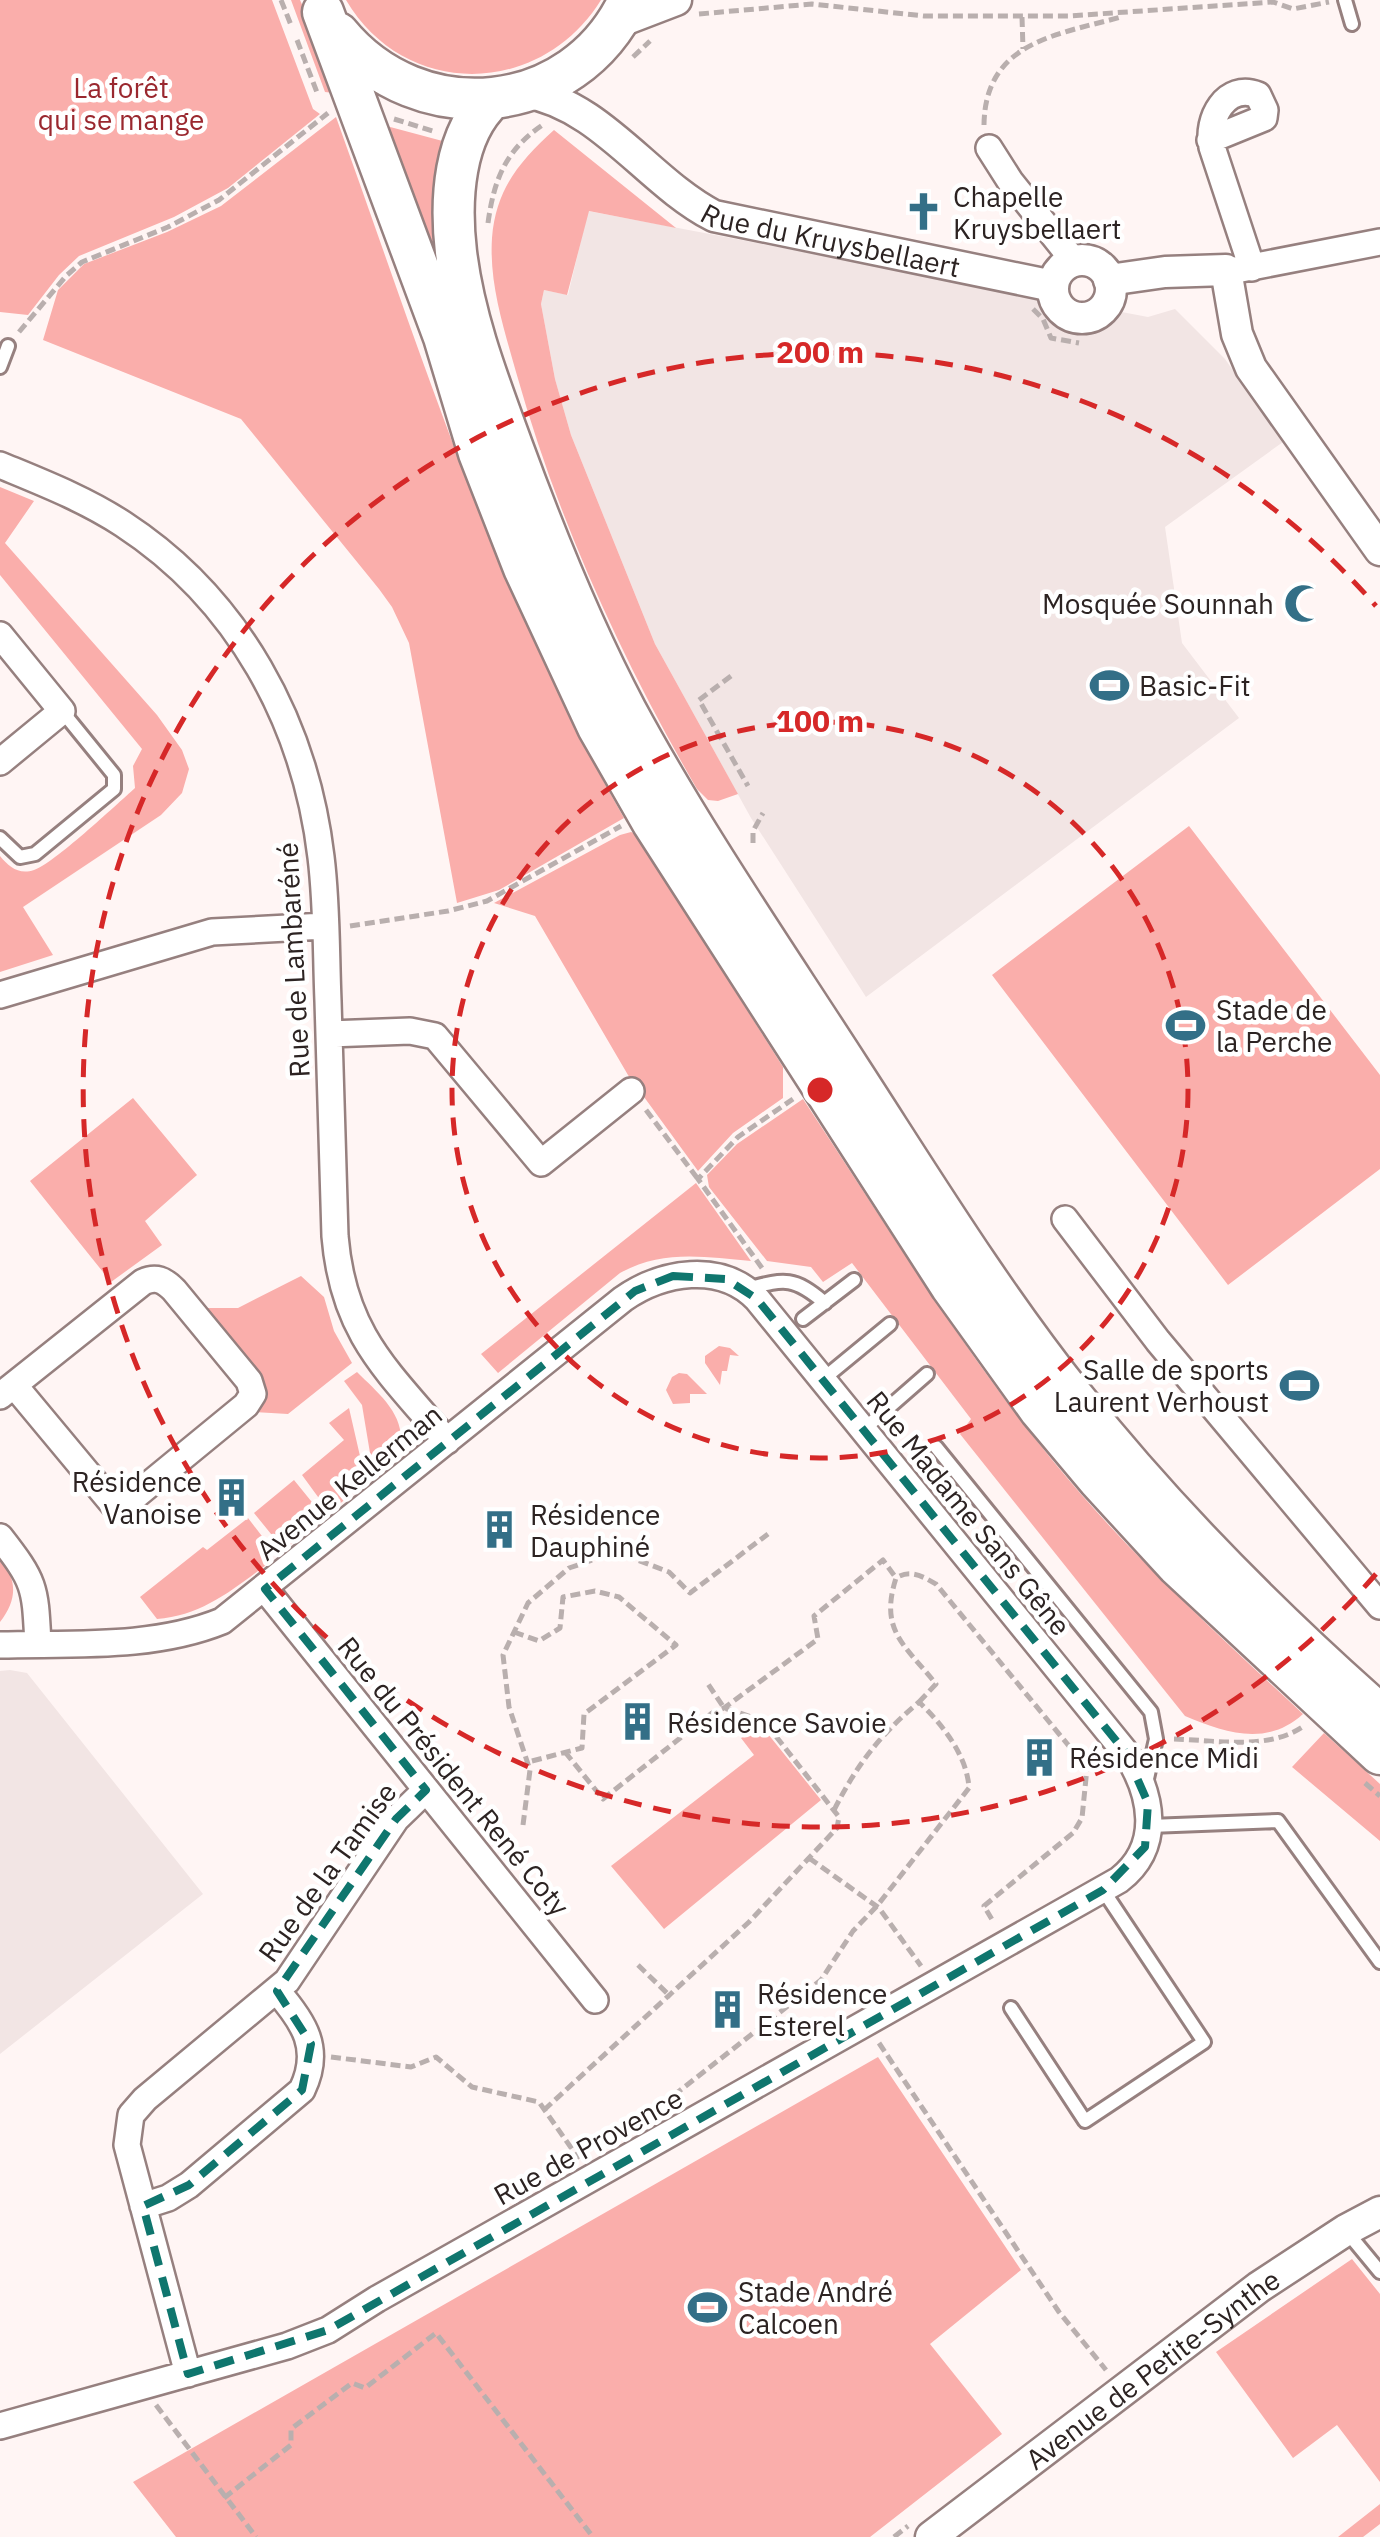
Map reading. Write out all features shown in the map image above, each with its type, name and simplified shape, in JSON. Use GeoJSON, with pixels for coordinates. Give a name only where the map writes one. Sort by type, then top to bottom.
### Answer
{"type":"FeatureCollection","features":[{"type":"Feature","properties":{"kind":"main road"},"geometry":{"type":"LineString","coordinates":[[321,6],[352,50],[391,78],[436,95],[509,95]]}},
{"type":"Feature","properties":{"kind":"main road"},"geometry":{"type":"LineString","coordinates":[[321,6],[444,337],[479,452],[524,568],[593,717],[653,823],[951,1286],[1028,1394],[1169,1558],[1380,1754]]}},
{"type":"Feature","properties":{"kind":"main road"},"geometry":{"type":"LineString","coordinates":[[632,21],[580,87],[560,76],[509,95],[478,113],[470,127],[456,187],[454,238],[463,293],[481,360],[531,500],[580,617],[635,726],[683,809],[974,1262],[1056,1376],[1214,1559],[1380,1716]]}},
{"type":"Feature","properties":{"kind":"street"},"geometry":{"type":"LineString","coordinates":[[632,21],[685,8]]}},
{"type":"Feature","properties":{"kind":"street","name":"Rue du Kruysbellaert"},"geometry":{"type":"LineString","coordinates":[[580,87],[628,150],[691,202],[729,221],[1053,286]]}},
{"type":"Feature","properties":{"kind":"street"},"geometry":{"type":"LineString","coordinates":[[1210,140],[1239,269],[1237,334],[1246,358],[1380,550]]}},
{"type":"Feature","properties":{"kind":"street"},"geometry":{"type":"LineString","coordinates":[[989,148],[1010,182],[1074,261]]}},
{"type":"Feature","properties":{"kind":"street"},"geometry":{"type":"LineString","coordinates":[[1109,280],[1152,273],[1239,269],[1378,249]]}},
{"type":"Feature","properties":{"kind":"street"},"geometry":{"type":"LineString","coordinates":[[1074,261],[1096,264],[1109,280],[1106,305],[1084,318],[1071,316],[1054,298],[1053,286],[1060,270],[1074,261]]}},
{"type":"Feature","properties":{"kind":"street","name":"Rue de Lambaréné"},"geometry":{"type":"LineString","coordinates":[[0,465],[87,504],[138,534],[184,572],[246,646],[284,715],[304,769],[322,859],[334,1236],[344,1294],[372,1354],[447,1441]]}},
{"type":"Feature","properties":{"kind":"street"},"geometry":{"type":"LineString","coordinates":[[0,635],[62,712],[0,762]]}},
{"type":"Feature","properties":{"kind":"street"},"geometry":{"type":"LineString","coordinates":[[0,995],[212,932],[325,926]]}},
{"type":"Feature","properties":{"kind":"street"},"geometry":{"type":"LineString","coordinates":[[329,1034],[410,1031],[435,1036],[541,1163],[631,1091]]}},
{"type":"Feature","properties":{"kind":"street"},"geometry":{"type":"LineString","coordinates":[[1065,1219],[1158,1341],[1380,1606]]}},
{"type":"Feature","properties":{"kind":"street","name":"Avenue Kellerman"},"geometry":{"type":"LineString","coordinates":[[0,1646],[153,1639],[222,1621],[635,1290],[661,1278],[701,1275],[726,1279],[745,1289]]}},
{"type":"Feature","properties":{"kind":"street"},"geometry":{"type":"LineString","coordinates":[[163,1280],[249,1380],[253,1394],[246,1405],[124,1504],[108,1502],[7,1391],[143,1282],[163,1280]]}},
{"type":"Feature","properties":{"kind":"street","name":"Rue Madame Sans Gêne"},"geometry":{"type":"LineString","coordinates":[[745,1289],[1126,1753],[1145,1790],[1150,1826]]}},
{"type":"Feature","properties":{"kind":"street"},"geometry":{"type":"LineString","coordinates":[[0,1537],[33,1584],[38,1644]]}},
{"type":"Feature","properties":{"kind":"street","name":"Rue du Président René Coty"},"geometry":{"type":"LineString","coordinates":[[265,1588],[595,2000]]}},
{"type":"Feature","properties":{"kind":"street","name":"Rue de la Tamise"},"geometry":{"type":"LineString","coordinates":[[188,2374],[128,2145],[132,2115],[144,2099],[278,1991],[396,1818],[426,1790]]}},
{"type":"Feature","properties":{"kind":"street","name":"Rue de Provence"},"geometry":{"type":"LineString","coordinates":[[0,2426],[267,2352],[328,2330],[1104,1890],[1135,1866],[1150,1826]]}},
{"type":"Feature","properties":{"kind":"street","name":"Rue de la Tamise"},"geometry":{"type":"LineString","coordinates":[[278,1991],[304,2024],[312,2054]]}},
{"type":"Feature","properties":{"kind":"street"},"geometry":{"type":"LineString","coordinates":[[143,2206],[168,2198],[189,2185],[296,2098],[307,2081],[312,2054]]}},
{"type":"Feature","properties":{"kind":"street","name":"Avenue de Petite-Synthe"},"geometry":{"type":"LineString","coordinates":[[936,2535],[1259,2287],[1380,2212]]}},
{"type":"Feature","properties":{"kind":"lane"},"geometry":{"type":"LineString","coordinates":[[1341,0],[1352,24]]}},
{"type":"Feature","properties":{"kind":"lane"},"geometry":{"type":"LineString","coordinates":[[0,367],[8,346]]}},
{"type":"Feature","properties":{"kind":"lane"},"geometry":{"type":"LineString","coordinates":[[0,838],[20,856],[35,854],[114,789],[114,775],[62,712]]}},
{"type":"Feature","properties":{"kind":"lane"},"geometry":{"type":"LineString","coordinates":[[803,1319],[854,1280]]}},
{"type":"Feature","properties":{"kind":"lane"},"geometry":{"type":"LineString","coordinates":[[745,1289],[772,1282],[798,1282],[825,1303]]}},
{"type":"Feature","properties":{"kind":"lane"},"geometry":{"type":"LineString","coordinates":[[822,1380],[890,1324]]}},
{"type":"Feature","properties":{"kind":"lane"},"geometry":{"type":"LineString","coordinates":[[863,1430],[927,1374]]}},
{"type":"Feature","properties":{"kind":"lane"},"geometry":{"type":"LineString","coordinates":[[936,1447],[1150,1712],[1156,1739],[1145,1790]]}},
{"type":"Feature","properties":{"kind":"lane"},"geometry":{"type":"LineString","coordinates":[[1150,1826],[1278,1821],[1380,1962]]}},
{"type":"Feature","properties":{"kind":"lane"},"geometry":{"type":"LineString","coordinates":[[1011,2008],[1086,2120],[1204,2042],[1104,1890]]}},
{"type":"Feature","properties":{"kind":"lane"},"geometry":{"type":"LineString","coordinates":[[1346,2230],[1380,2272]]}},
{"type":"Feature","properties":{"kind":"path"},"geometry":{"type":"LineString","coordinates":[[685,8],[713,11],[812,4],[924,16],[1022,17],[1130,14],[1273,2],[1293,9],[1341,0]]}},
{"type":"Feature","properties":{"kind":"path"},"geometry":{"type":"LineString","coordinates":[[989,148],[984,122],[988,92],[1004,62],[1022,48],[1130,14]]}},
{"type":"Feature","properties":{"kind":"path"},"geometry":{"type":"LineString","coordinates":[[1022,17],[1022,48]]}},
{"type":"Feature","properties":{"kind":"path"},"geometry":{"type":"LineString","coordinates":[[487,233],[496,186],[514,146],[580,87],[632,21]]}},
{"type":"Feature","properties":{"kind":"path"},"geometry":{"type":"LineString","coordinates":[[8,346],[82,262],[168,227],[219,200],[338,105]]}},
{"type":"Feature","properties":{"kind":"path"},"geometry":{"type":"LineString","coordinates":[[731,676],[699,700],[748,786]]}},
{"type":"Feature","properties":{"kind":"path"},"geometry":{"type":"LineString","coordinates":[[753,842],[753,832],[763,813]]}},
{"type":"Feature","properties":{"kind":"path"},"geometry":{"type":"LineString","coordinates":[[325,926],[358,926],[487,901],[632,819]]}},
{"type":"Feature","properties":{"kind":"path"},"geometry":{"type":"LineString","coordinates":[[698,1179],[738,1137],[806,1090]]}},
{"type":"Feature","properties":{"kind":"path"},"geometry":{"type":"LineString","coordinates":[[631,1091],[772,1282]]}},
{"type":"Feature","properties":{"kind":"path"},"geometry":{"type":"LineString","coordinates":[[523,1825],[530,1770],[509,1707],[503,1654],[528,1603],[569,1568],[616,1552],[670,1572],[690,1593],[768,1534]]}},
{"type":"Feature","properties":{"kind":"path"},"geometry":{"type":"LineString","coordinates":[[565,1752],[603,1799],[712,1712],[724,1708],[818,1639],[814,1616],[884,1560],[896,1578]]}},
{"type":"Feature","properties":{"kind":"path"},"geometry":{"type":"LineString","coordinates":[[834,1810],[858,1763],[884,1732],[936,1684],[893,1629],[888,1608],[896,1578],[920,1575],[936,1584],[1087,1768],[1082,1818],[1073,1833],[984,1906],[1000,1935]]}},
{"type":"Feature","properties":{"kind":"path"},"geometry":{"type":"LineString","coordinates":[[514,1632],[539,1641],[560,1628],[563,1597],[595,1592],[619,1597],[676,1645],[584,1714],[582,1748],[528,1762]]}},
{"type":"Feature","properties":{"kind":"path"},"geometry":{"type":"LineString","coordinates":[[544,2110],[750,1922],[837,1828],[839,1817],[764,1721],[724,1708],[708,1684]]}},
{"type":"Feature","properties":{"kind":"path"},"geometry":{"type":"LineString","coordinates":[[640,2122],[821,1980],[853,1931],[969,1788],[968,1774],[942,1724],[918,1702]]}},
{"type":"Feature","properties":{"kind":"path"},"geometry":{"type":"LineString","coordinates":[[1156,1739],[1268,1740],[1303,1728],[1326,1705]]}},
{"type":"Feature","properties":{"kind":"path"},"geometry":{"type":"LineString","coordinates":[[809,1858],[877,1906],[934,1985]]}},
{"type":"Feature","properties":{"kind":"path"},"geometry":{"type":"LineString","coordinates":[[638,1965],[671,1997]]}},
{"type":"Feature","properties":{"kind":"path"},"geometry":{"type":"LineString","coordinates":[[866,2024],[1051,2300],[1109,2374]]}},
{"type":"Feature","properties":{"kind":"path"},"geometry":{"type":"LineString","coordinates":[[312,2054],[411,2067],[436,2057],[472,2087],[539,2102],[592,2178]]}},
{"type":"Feature","properties":{"kind":"path"},"geometry":{"type":"LineString","coordinates":[[224,2498],[290,2445],[291,2428],[352,2382],[365,2388],[436,2333],[593,2537]]}},
{"type":"Feature","properties":{"kind":"path"},"geometry":{"type":"LineString","coordinates":[[142,2386],[256,2537]]}},
{"type":"Feature","properties":{"kind":"highlighted area"},"geometry":{"type":"Polygon","coordinates":[[[673,1276],[726,1279],[757,1299],[1126,1753],[1148,1803],[1145,1847],[1103,1890],[328,2330],[188,2374],[143,2206],[189,2185],[302,2090],[311,2044],[277,1991],[396,1819],[426,1790],[265,1589],[635,1291],[673,1276]]]}},
{"type":"Feature","properties":{"kind":"shaded area"},"geometry":{"type":"Polygon","coordinates":[[[588,211],[1148,317],[1175,309],[1225,359],[1283,442],[1165,527],[1182,643],[1239,718],[866,997],[751,818],[655,644],[571,435],[555,379],[541,304],[544,290],[568,295],[588,211]]]}},
{"type":"Feature","properties":{"kind":"shaded area"},"geometry":{"type":"Polygon","coordinates":[[[0,1671],[27,1673],[203,1894],[0,2054],[0,1671]]]}},
{"type":"Feature","properties":{"kind":"green space","name":"La forêt qui se mange"},"geometry":{"type":"Polygon","coordinates":[[[0,0],[272,0],[313,109],[320,114],[228,188],[174,217],[79,256],[28,315],[0,312],[0,0]]]}},
{"type":"Feature","properties":{"kind":"green space"},"geometry":{"type":"Polygon","coordinates":[[[291,0],[300,0],[342,94],[325,92],[291,0]]]}},
{"type":"Feature","properties":{"kind":"green space"},"geometry":{"type":"Polygon","coordinates":[[[346,0],[601,0],[575,32],[544,55],[510,69],[473,74],[437,70],[402,56],[371,33],[346,0]]]}},
{"type":"Feature","properties":{"kind":"green space"},"geometry":{"type":"Polygon","coordinates":[[[336,117],[431,386],[500,562],[579,734],[624,818],[499,890],[457,903],[409,643],[379,589],[241,419],[43,340],[58,290],[84,264],[221,206],[336,117]]]}},
{"type":"Feature","properties":{"kind":"green space"},"geometry":{"type":"Polygon","coordinates":[[[379,124],[450,143],[441,190],[675,845],[379,124]]]}},
{"type":"Feature","properties":{"kind":"green space"},"geometry":{"type":"Polygon","coordinates":[[[554,130],[676,228],[589,211],[567,295],[544,290],[541,304],[555,379],[571,435],[655,644],[738,794],[718,801],[708,800],[697,789],[642,689],[593,586],[532,426],[502,323],[492,255],[498,205],[520,165],[554,130]]]}},
{"type":"Feature","properties":{"kind":"green space"},"geometry":{"type":"Polygon","coordinates":[[[0,487],[34,501],[5,543],[157,715],[182,750],[189,769],[182,793],[161,815],[23,907],[53,955],[0,972],[0,856],[19,871],[34,870],[55,857],[135,788],[133,766],[142,749],[0,575],[0,487]]]}},
{"type":"Feature","properties":{"kind":"green space","name":"Stade de la Perche"},"geometry":{"type":"Polygon","coordinates":[[[1189,826],[1380,1075],[1380,1169],[1228,1285],[992,975],[1189,826]]]}},
{"type":"Feature","properties":{"kind":"green space"},"geometry":{"type":"Polygon","coordinates":[[[631,832],[636,834],[783,1067],[783,1098],[733,1133],[698,1171],[628,1075],[535,916],[494,903],[631,832]]]}},
{"type":"Feature","properties":{"kind":"green space"},"geometry":{"type":"Polygon","coordinates":[[[133,1098],[197,1175],[145,1221],[162,1245],[111,1282],[30,1181],[133,1098]]]}},
{"type":"Feature","properties":{"kind":"green space"},"geometry":{"type":"Polygon","coordinates":[[[803,1099],[954,1329],[1053,1461],[1142,1560],[1303,1714],[1275,1731],[1260,1734],[1230,1732],[1185,1716],[960,1434],[971,1419],[852,1263],[823,1282],[811,1267],[767,1261],[709,1187],[707,1175],[737,1144],[803,1099]]]}},
{"type":"Feature","properties":{"kind":"green space"},"geometry":{"type":"Polygon","coordinates":[[[696,1183],[751,1261],[684,1256],[636,1265],[620,1273],[498,1373],[481,1354],[696,1183]]]}},
{"type":"Feature","properties":{"kind":"green space"},"geometry":{"type":"Polygon","coordinates":[[[301,1276],[324,1297],[334,1331],[352,1363],[288,1414],[254,1412],[201,1308],[238,1308],[301,1276]]]}},
{"type":"Feature","properties":{"kind":"green space"},"geometry":{"type":"Polygon","coordinates":[[[719,1346],[730,1348],[739,1356],[730,1355],[720,1385],[705,1363],[705,1356],[719,1346]]]}},
{"type":"Feature","properties":{"kind":"green space"},"geometry":{"type":"Polygon","coordinates":[[[357,1372],[390,1408],[400,1428],[399,1453],[377,1469],[372,1465],[362,1405],[344,1381],[357,1372]]]}},
{"type":"Feature","properties":{"kind":"green space"},"geometry":{"type":"Polygon","coordinates":[[[687,1374],[707,1394],[690,1394],[690,1403],[673,1404],[666,1390],[672,1377],[687,1374]]]}},
{"type":"Feature","properties":{"kind":"green space"},"geometry":{"type":"Polygon","coordinates":[[[349,1408],[365,1478],[360,1488],[329,1512],[302,1475],[344,1440],[329,1423],[349,1408]]]}},
{"type":"Feature","properties":{"kind":"green space"},"geometry":{"type":"Polygon","coordinates":[[[294,1480],[324,1517],[284,1550],[254,1513],[294,1480]]]}},
{"type":"Feature","properties":{"kind":"green space"},"geometry":{"type":"Polygon","coordinates":[[[248,1518],[268,1544],[267,1551],[273,1560],[205,1606],[157,1619],[140,1597],[203,1547],[207,1550],[248,1518]]]}},
{"type":"Feature","properties":{"kind":"green space"},"geometry":{"type":"Polygon","coordinates":[[[0,1559],[10,1575],[13,1590],[10,1606],[0,1622],[0,1559]]]}},
{"type":"Feature","properties":{"kind":"green space"},"geometry":{"type":"Polygon","coordinates":[[[760,1724],[821,1800],[664,1929],[611,1866],[754,1755],[741,1738],[760,1724]]]}},
{"type":"Feature","properties":{"kind":"green space"},"geometry":{"type":"Polygon","coordinates":[[[1324,1733],[1380,1784],[1380,1841],[1292,1767],[1324,1733]]]}},
{"type":"Feature","properties":{"kind":"green space","name":"Stade André Calcoen"},"geometry":{"type":"Polygon","coordinates":[[[878,2057],[1021,2270],[930,2344],[1002,2434],[870,2537],[176,2537],[133,2482],[878,2057]]]}},
{"type":"Feature","properties":{"kind":"green space"},"geometry":{"type":"Polygon","coordinates":[[[1352,2259],[1380,2294],[1380,2482],[1337,2425],[1293,2458],[1216,2352],[1352,2259]]]}},
{"type":"Feature","properties":{"kind":"green space"},"geometry":{"type":"Polygon","coordinates":[[[1380,2504],[1380,2524],[1363,2537],[1338,2537],[1380,2504]]]}},
{"type":"Feature","properties":{"kind":"place","name":"Chapelle Kruysbellaert"},"geometry":{"type":"Point","coordinates":[923,212]}},
{"type":"Feature","properties":{"kind":"place","name":"Mosquée Sounnah"},"geometry":{"type":"Point","coordinates":[1304,603]}},
{"type":"Feature","properties":{"kind":"place","name":"Basic-Fit"},"geometry":{"type":"Point","coordinates":[1109,685]}},
{"type":"Feature","properties":{"kind":"place","name":"Stade de la Perche"},"geometry":{"type":"Point","coordinates":[1186,1025]}},
{"type":"Feature","properties":{"kind":"place","name":"Salle de sports Laurent Verhoust"},"geometry":{"type":"Point","coordinates":[1299,1385]}},
{"type":"Feature","properties":{"kind":"place","name":"Résidence Vanoise"},"geometry":{"type":"Point","coordinates":[232,1497]}},
{"type":"Feature","properties":{"kind":"place","name":"Résidence Dauphiné"},"geometry":{"type":"Point","coordinates":[500,1530]}},
{"type":"Feature","properties":{"kind":"place","name":"Résidence Savoie"},"geometry":{"type":"Point","coordinates":[637,1722]}},
{"type":"Feature","properties":{"kind":"place","name":"Résidence Midi"},"geometry":{"type":"Point","coordinates":[1039,1757]}},
{"type":"Feature","properties":{"kind":"place","name":"Résidence Esterel"},"geometry":{"type":"Point","coordinates":[727,2009]}},
{"type":"Feature","properties":{"kind":"place","name":"Stade André Calcoen"},"geometry":{"type":"Point","coordinates":[708,2307]}}]}
